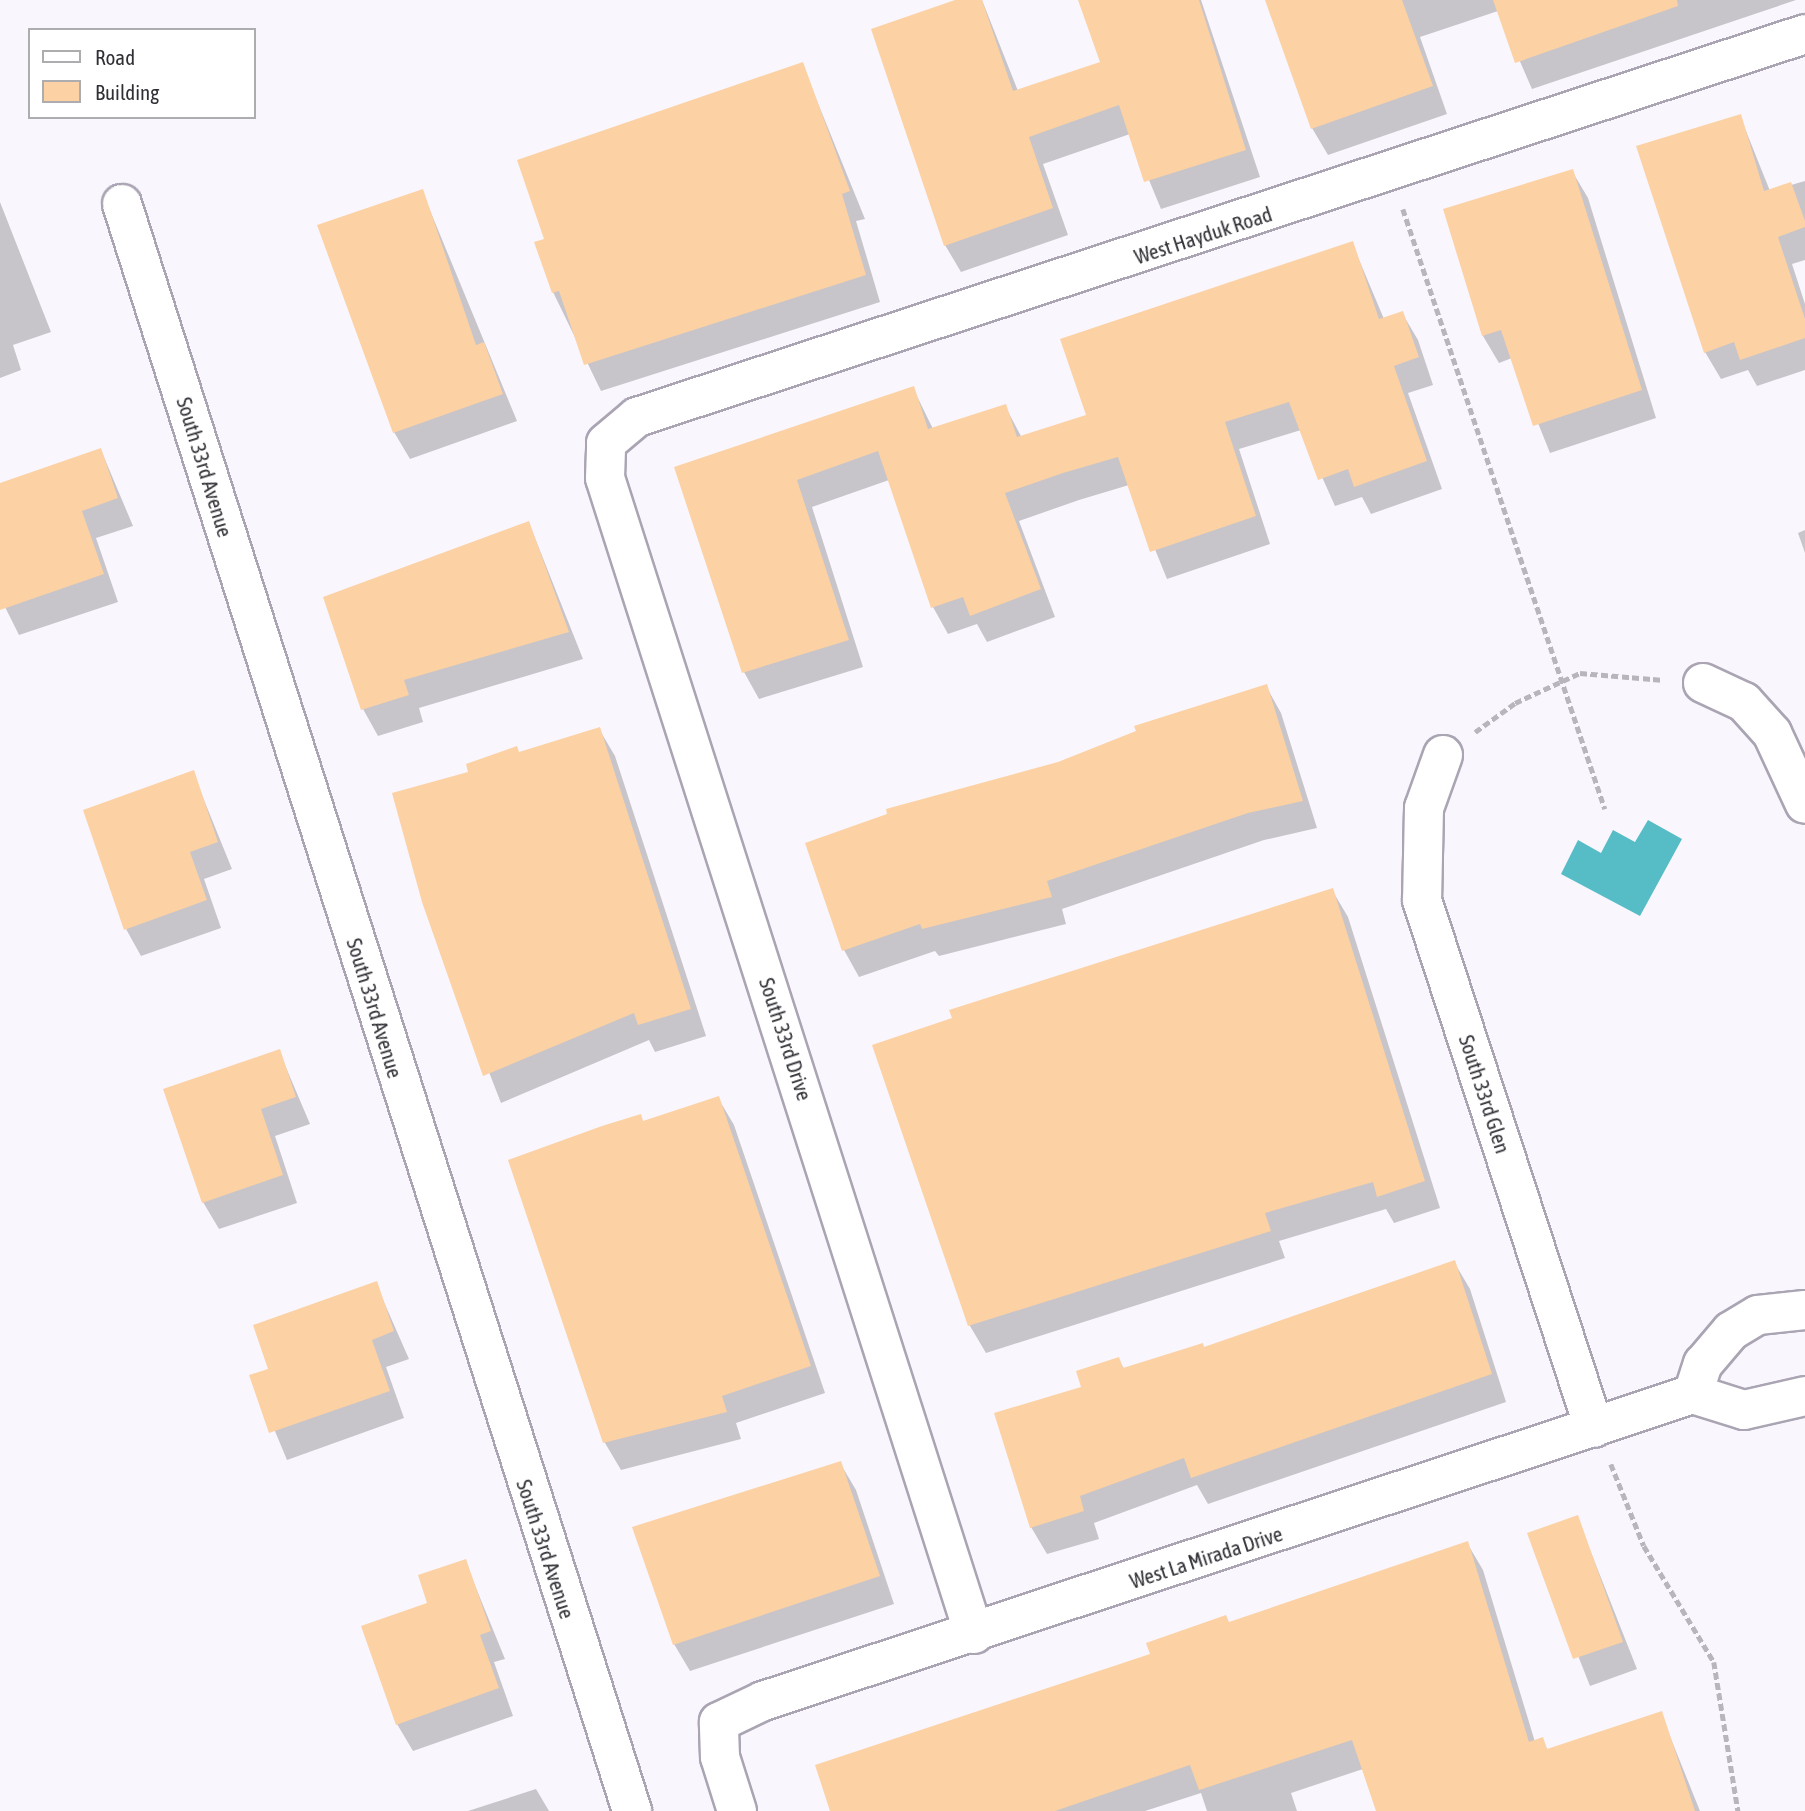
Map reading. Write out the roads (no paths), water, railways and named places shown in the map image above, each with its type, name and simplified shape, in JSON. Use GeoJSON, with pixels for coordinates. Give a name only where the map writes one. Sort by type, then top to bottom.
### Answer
{"type":"FeatureCollection","features":[{"type":"Feature","properties":{"kind":"street","name":"West Hayduk Road"},"geometry":{"type":"LineString","coordinates":[[606,443],[637,418],[1391,173],[1805,34]]}},
{"type":"Feature","properties":{"kind":"street","name":"South 33rd Avenue"},"geometry":{"type":"LineString","coordinates":[[122,204],[632,1811]]}},
{"type":"Feature","properties":{"kind":"street","name":"South 33rd Drive"},"geometry":{"type":"LineString","coordinates":[[606,443],[604,478],[974,1634]]}},
{"type":"Feature","properties":{"kind":"street"},"geometry":{"type":"LineString","coordinates":[[1703,683],[1744,702],[1772,733],[1805,804]]}},
{"type":"Feature","properties":{"kind":"street","name":"South 33rd Glen"},"geometry":{"type":"LineString","coordinates":[[1443,755],[1424,808],[1422,900],[1594,1428]]}},
{"type":"Feature","properties":{"kind":"street"},"geometry":{"type":"LineString","coordinates":[[1805,1310],[1758,1315],[1731,1331],[1703,1364],[1693,1394],[1744,1410],[1805,1396]]}},
{"type":"Feature","properties":{"kind":"street","name":"West La Mirada Drive"},"geometry":{"type":"LineString","coordinates":[[737,1811],[720,1757],[719,1722],[763,1701],[974,1634],[1693,1394]]}},
{"type":"Feature","properties":{"kind":"water"},"geometry":{"type":"Polygon","coordinates":[[[1648,820],[1682,839],[1640,916],[1561,874],[1578,840],[1601,853],[1613,830],[1635,842],[1648,820]]]}}]}
